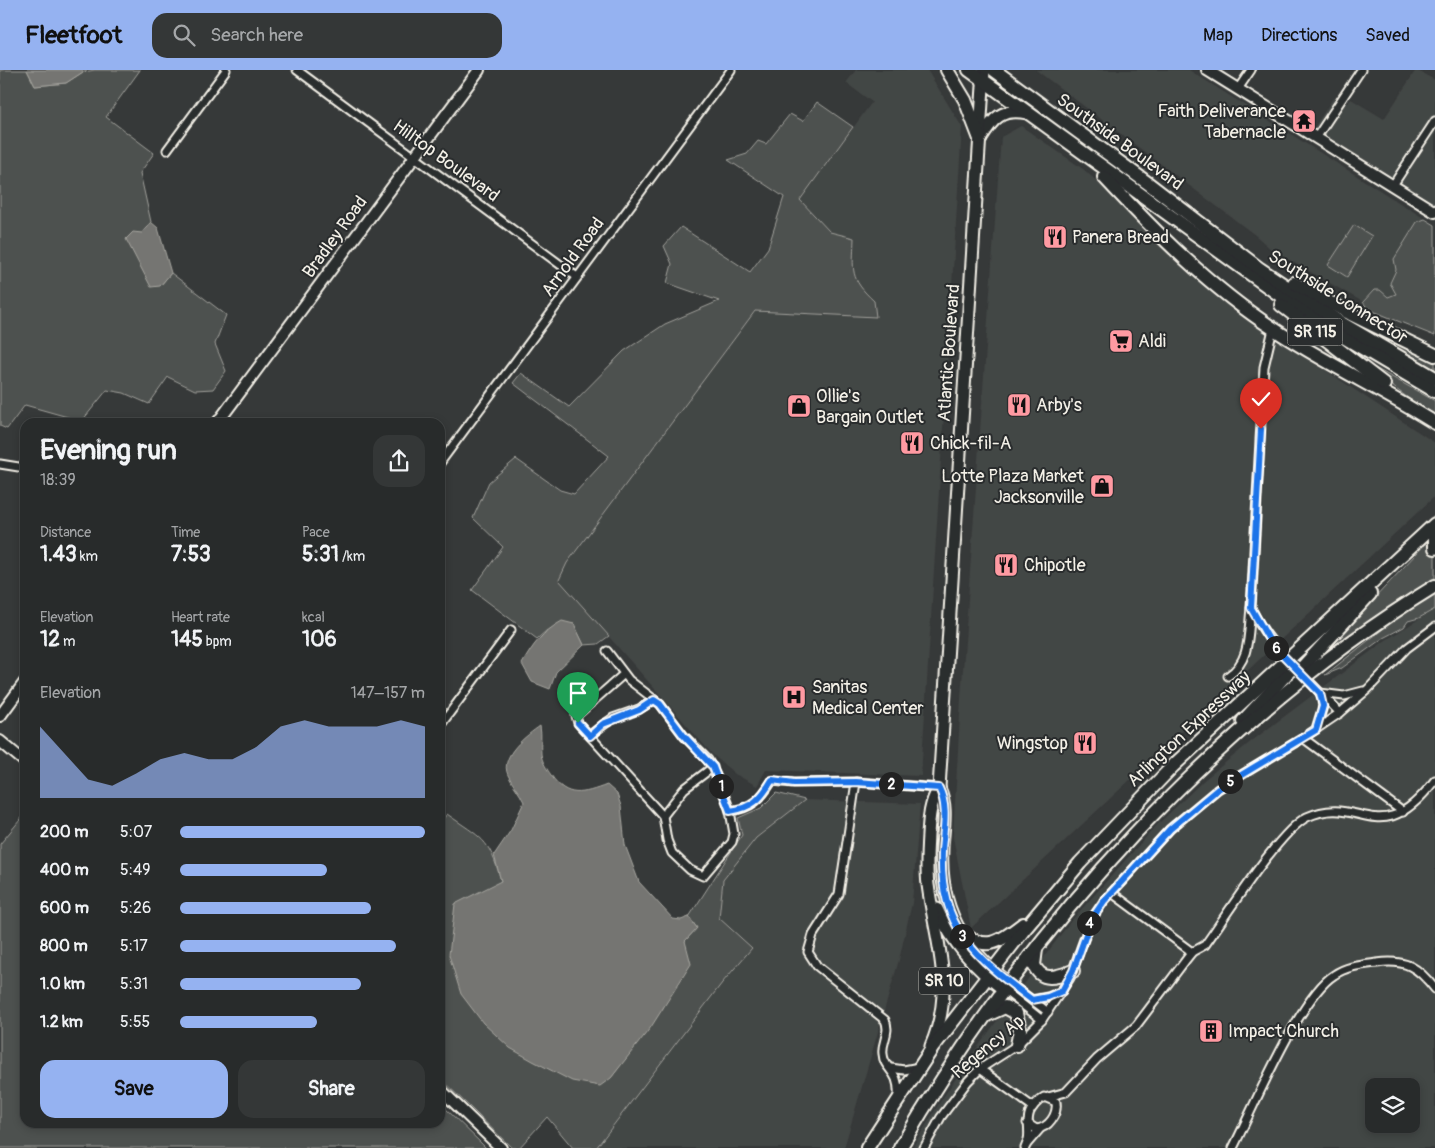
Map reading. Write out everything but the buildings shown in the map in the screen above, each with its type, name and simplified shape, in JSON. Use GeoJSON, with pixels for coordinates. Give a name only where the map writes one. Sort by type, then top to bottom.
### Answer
{"type":"FeatureCollection","features":[{"type":"Feature","properties":{"kind":"highway"},"geometry":{"type":"LineString","coordinates":[[942,70],[957,84]]}},
{"type":"Feature","properties":{"kind":"highway"},"geometry":{"type":"LineString","coordinates":[[947,70],[957,84],[980,139]]}},
{"type":"Feature","properties":{"kind":"highway","name":"Southside Boulevard"},"geometry":{"type":"LineString","coordinates":[[969,70],[984,75],[1027,113],[1201,240]]}},
{"type":"Feature","properties":{"kind":"highway","name":"Southside Boulevard"},"geometry":{"type":"LineString","coordinates":[[994,70],[1226,242]]}},
{"type":"Feature","properties":{"kind":"highway"},"geometry":{"type":"LineString","coordinates":[[1086,157],[1134,209],[1183,255],[1217,285],[1273,329],[1433,422]]}},
{"type":"Feature","properties":{"kind":"highway","name":"SR 115"},"geometry":{"type":"LineString","coordinates":[[1201,240],[1288,311],[1433,422]]}},
{"type":"Feature","properties":{"kind":"highway","name":"Southside Connector"},"geometry":{"type":"LineString","coordinates":[[1201,240],[1329,328],[1435,391]]}},
{"type":"Feature","properties":{"kind":"highway","name":"SR 115"},"geometry":{"type":"LineString","coordinates":[[1226,242],[1351,314],[1435,354]]}},
{"type":"Feature","properties":{"kind":"highway","name":"Southside Connector"},"geometry":{"type":"LineString","coordinates":[[1226,242],[1260,269],[1340,323],[1435,378]]}},
{"type":"Feature","properties":{"kind":"highway"},"geometry":{"type":"LineString","coordinates":[[1006,987],[1099,874],[1428,536],[1435,524]]}},
{"type":"Feature","properties":{"kind":"highway"},"geometry":{"type":"LineString","coordinates":[[1428,536],[1435,548]]}},
{"type":"Feature","properties":{"kind":"highway","name":"Arlington Expressway"},"geometry":{"type":"LineString","coordinates":[[989,974],[1084,858],[1155,783],[1297,669],[1366,632],[1435,586]]}},
{"type":"Feature","properties":{"kind":"highway"},"geometry":{"type":"LineString","coordinates":[[958,930],[977,942],[990,943],[1007,936],[1040,910]]}},
{"type":"Feature","properties":{"kind":"highway"},"geometry":{"type":"LineString","coordinates":[[1036,949],[1034,965],[1040,974],[1046,978],[1054,978],[1073,971]]}},
{"type":"Feature","properties":{"kind":"highway","name":"Atlantic Boulevard"},"geometry":{"type":"LineString","coordinates":[[867,1148],[919,1067],[989,974]]}},
{"type":"Feature","properties":{"kind":"highway","name":"SR 10"},"geometry":{"type":"LineString","coordinates":[[900,1148],[943,1077],[1006,987]]}},
{"type":"Feature","properties":{"kind":"highway"},"geometry":{"type":"LineString","coordinates":[[984,1016],[1006,1007],[1016,1013],[1020,1030],[1017,1045]]}},
{"type":"Feature","properties":{"kind":"main road","name":"Atlantic Boulevard"},"geometry":{"type":"LineString","coordinates":[[984,75],[939,788],[945,810],[943,883],[949,907],[958,930],[989,974],[1006,987]]}},
{"type":"Feature","properties":{"kind":"main road"},"geometry":{"type":"LineString","coordinates":[[980,139],[989,124],[1000,115],[1011,111],[1027,113]]}},
{"type":"Feature","properties":{"kind":"main road","name":"Atlantic Boulevard"},"geometry":{"type":"LineString","coordinates":[[919,1067],[936,1032],[944,992],[942,955],[929,892],[927,869],[930,809],[939,788]]}},
{"type":"Feature","properties":{"kind":"main road"},"geometry":{"type":"LineString","coordinates":[[929,892],[957,945],[972,964],[989,974]]}},
{"type":"Feature","properties":{"kind":"street"},"geometry":{"type":"LineString","coordinates":[[167,150],[226,70]]}},
{"type":"Feature","properties":{"kind":"street","name":"Hilltop Boulevard"},"geometry":{"type":"LineString","coordinates":[[297,70],[577,277]]}},
{"type":"Feature","properties":{"kind":"street","name":"Bradley Road"},"geometry":{"type":"LineString","coordinates":[[221,418],[479,70]]}},
{"type":"Feature","properties":{"kind":"street","name":"Arnold Road"},"geometry":{"type":"LineString","coordinates":[[445,456],[731,70]]}},
{"type":"Feature","properties":{"kind":"street"},"geometry":{"type":"LineString","coordinates":[[1207,70],[1435,212]]}},
{"type":"Feature","properties":{"kind":"street"},"geometry":{"type":"LineString","coordinates":[[1238,90],[1251,70]]}},
{"type":"Feature","properties":{"kind":"street"},"geometry":{"type":"LineString","coordinates":[[1316,138],[1361,70]]}},
{"type":"Feature","properties":{"kind":"street"},"geometry":{"type":"LineString","coordinates":[[1393,186],[1435,121]]}},
{"type":"Feature","properties":{"kind":"street"},"geometry":{"type":"LineString","coordinates":[[1228,676],[1242,664],[1246,654],[1251,608],[1264,366],[1273,329]]}},
{"type":"Feature","properties":{"kind":"street"},"geometry":{"type":"LineString","coordinates":[[0,464],[20,467]]}},
{"type":"Feature","properties":{"kind":"street"},"geometry":{"type":"LineString","coordinates":[[1251,608],[1271,643],[1340,713]]}},
{"type":"Feature","properties":{"kind":"street","name":"Regency Ap"},"geometry":{"type":"LineString","coordinates":[[924,1148],[958,1092],[980,1068],[1017,1045],[1042,1020],[1073,971],[1091,920],[1112,893],[1170,829],[1199,803],[1246,771],[1316,730],[1340,713],[1368,689],[1407,648],[1435,626]]}},
{"type":"Feature","properties":{"kind":"street"},"geometry":{"type":"LineString","coordinates":[[445,719],[511,630]]}},
{"type":"Feature","properties":{"kind":"street"},"geometry":{"type":"LineString","coordinates":[[607,651],[624,674],[660,704],[684,736],[713,767],[730,811],[734,834],[732,842],[703,876],[690,870],[669,849],[663,816],[578,723],[576,716],[624,674]]}},
{"type":"Feature","properties":{"kind":"street"},"geometry":{"type":"LineString","coordinates":[[0,716],[20,689]]}},
{"type":"Feature","properties":{"kind":"street"},"geometry":{"type":"LineString","coordinates":[[1320,693],[1344,696],[1368,689]]}},
{"type":"Feature","properties":{"kind":"street"},"geometry":{"type":"LineString","coordinates":[[1316,730],[1323,706],[1320,693]]}},
{"type":"Feature","properties":{"kind":"street"},"geometry":{"type":"LineString","coordinates":[[590,736],[603,724],[639,710],[654,700]]}},
{"type":"Feature","properties":{"kind":"street"},"geometry":{"type":"LineString","coordinates":[[1303,738],[1403,812]]}},
{"type":"Feature","properties":{"kind":"street"},"geometry":{"type":"LineString","coordinates":[[0,741],[20,758]]}},
{"type":"Feature","properties":{"kind":"street"},"geometry":{"type":"LineString","coordinates":[[663,816],[684,789],[713,767]]}},
{"type":"Feature","properties":{"kind":"street"},"geometry":{"type":"LineString","coordinates":[[730,811],[750,807],[758,802],[772,780],[794,783],[856,782],[939,788]]}},
{"type":"Feature","properties":{"kind":"street"},"geometry":{"type":"LineString","coordinates":[[1026,1146],[1052,1118],[1066,1092],[1098,1059],[1136,1026],[1192,952],[1205,945],[1281,840],[1300,821],[1313,814],[1325,812],[1343,812],[1376,818],[1389,817],[1403,812],[1420,800],[1435,780]]}},
{"type":"Feature","properties":{"kind":"street"},"geometry":{"type":"LineString","coordinates":[[856,782],[839,894],[813,935],[808,952],[817,966],[885,1020],[888,1030],[883,1054],[897,1078],[898,1097]]}},
{"type":"Feature","properties":{"kind":"street"},"geometry":{"type":"LineString","coordinates":[[1112,893],[1192,952]]}},
{"type":"Feature","properties":{"kind":"street"},"geometry":{"type":"LineString","coordinates":[[1233,1148],[1294,1028],[1317,990],[1333,975],[1351,967],[1399,962],[1418,969],[1435,989]]}},
{"type":"Feature","properties":{"kind":"street"},"geometry":{"type":"LineString","coordinates":[[1006,987],[1032,1000],[1048,1012]]}},
{"type":"Feature","properties":{"kind":"street"},"geometry":{"type":"LineString","coordinates":[[1006,987],[1042,1020]]}},
{"type":"Feature","properties":{"kind":"street"},"geometry":{"type":"LineString","coordinates":[[1032,1000],[1048,997],[1062,991]]}},
{"type":"Feature","properties":{"kind":"street"},"geometry":{"type":"LineString","coordinates":[[890,1068],[901,1070],[919,1067]]}},
{"type":"Feature","properties":{"kind":"street"},"geometry":{"type":"LineString","coordinates":[[980,1068],[1033,1107]]}},
{"type":"Feature","properties":{"kind":"street"},"geometry":{"type":"LineString","coordinates":[[1026,1146],[1028,1113],[1044,1097],[1066,1092]]}},
{"type":"Feature","properties":{"kind":"street"},"geometry":{"type":"LineString","coordinates":[[445,1094],[501,1148]]}},
{"type":"Feature","properties":{"kind":"street"},"geometry":{"type":"LineString","coordinates":[[1048,1097],[1056,1102],[1057,1107]]}},
{"type":"Feature","properties":{"kind":"street"},"geometry":{"type":"LineString","coordinates":[[1027,1124],[1032,1128],[1040,1129]]}},
{"type":"Feature","properties":{"kind":"shaded area"},"geometry":{"type":"Polygon","coordinates":[[[0,70],[27,70],[35,86],[66,83],[83,72],[95,70],[140,70],[106,117],[154,153],[140,173],[151,222],[142,233],[160,286],[171,273],[226,315],[215,344],[226,371],[213,389],[195,390],[168,377],[149,404],[124,393],[107,390],[84,418],[71,418],[25,405],[7,429],[0,426],[0,70]]]}},
{"type":"Feature","properties":{"kind":"shaded area"},"geometry":{"type":"Polygon","coordinates":[[[27,70],[83,70],[83,72],[66,83],[35,86],[27,70]]]}},
{"type":"Feature","properties":{"kind":"shaded area"},"geometry":{"type":"Polygon","coordinates":[[[856,70],[927,70],[962,127],[921,776],[766,770],[757,786],[735,774],[712,754],[559,580],[567,563],[755,311],[876,317],[874,301],[860,288],[853,275],[854,238],[830,232],[800,200],[872,102],[846,83],[856,70]]]}},
{"type":"Feature","properties":{"kind":"shaded area"},"geometry":{"type":"Polygon","coordinates":[[[1036,70],[1189,70],[1425,219],[1417,222],[1390,283],[1396,294],[1388,297],[1380,290],[1374,290],[1363,302],[1272,250],[1255,235],[1036,70]]]}},
{"type":"Feature","properties":{"kind":"shaded area"},"geometry":{"type":"Polygon","coordinates":[[[1416,70],[1435,80],[1435,205],[1314,128],[1333,98],[1346,105],[1351,99],[1384,119],[1416,70]]]}},
{"type":"Feature","properties":{"kind":"shaded area"},"geometry":{"type":"Polygon","coordinates":[[[817,102],[853,127],[800,200],[830,232],[854,238],[854,273],[860,286],[874,301],[876,317],[755,311],[567,563],[559,580],[609,636],[598,644],[584,645],[574,624],[547,630],[537,639],[472,590],[503,547],[473,518],[489,482],[516,459],[560,490],[574,494],[609,456],[513,383],[521,373],[569,407],[624,351],[665,324],[719,301],[667,283],[672,264],[664,246],[681,227],[750,272],[768,248],[784,197],[728,160],[747,154],[758,141],[766,144],[790,114],[803,121],[817,102]]]}},
{"type":"Feature","properties":{"kind":"shaded area"},"geometry":{"type":"Polygon","coordinates":[[[1021,126],[1083,169],[1251,317],[1287,345],[1435,443],[1435,496],[971,928],[953,837],[961,698],[1001,137],[1021,126]]]}},
{"type":"Feature","properties":{"kind":"shaded area"},"geometry":{"type":"Polygon","coordinates":[[[1425,219],[1435,225],[1435,336],[1368,309],[1363,302],[1374,290],[1380,290],[1388,297],[1396,294],[1390,283],[1396,270],[1394,259],[1417,222],[1425,219]]]}},
{"type":"Feature","properties":{"kind":"shaded area"},"geometry":{"type":"Polygon","coordinates":[[[151,222],[158,228],[171,273],[160,286],[151,287],[126,239],[133,232],[142,233],[151,222]]]}},
{"type":"Feature","properties":{"kind":"shaded area"},"geometry":{"type":"Polygon","coordinates":[[[1354,225],[1372,236],[1347,277],[1328,265],[1354,225]]]}},
{"type":"Feature","properties":{"kind":"shaded area"},"geometry":{"type":"Polygon","coordinates":[[[1351,321],[1435,358],[1435,369],[1351,321]]]}},
{"type":"Feature","properties":{"kind":"shaded area"},"geometry":{"type":"Polygon","coordinates":[[[1359,359],[1435,401],[1435,418],[1357,360],[1359,359]]]}},
{"type":"Feature","properties":{"kind":"shaded area"},"geometry":{"type":"Polygon","coordinates":[[[1431,538],[1435,555],[1435,582],[1312,665],[1431,538]]]}},
{"type":"Feature","properties":{"kind":"shaded area"},"geometry":{"type":"Polygon","coordinates":[[[1435,592],[1435,609],[1419,618],[1408,621],[1404,627],[1383,638],[1342,668],[1325,675],[1412,606],[1435,592]]]}},
{"type":"Feature","properties":{"kind":"shaded area"},"geometry":{"type":"Polygon","coordinates":[[[1435,609],[1435,1148],[912,1148],[974,1052],[1070,922],[1157,825],[1204,780],[1253,740],[1386,640],[1435,609]]]}},
{"type":"Feature","properties":{"kind":"shaded area"},"geometry":{"type":"Polygon","coordinates":[[[562,621],[574,624],[584,645],[556,672],[550,689],[532,682],[522,664],[539,640],[562,621]]]}},
{"type":"Feature","properties":{"kind":"shaded area"},"geometry":{"type":"Polygon","coordinates":[[[540,726],[542,757],[557,783],[569,791],[576,792],[590,791],[607,785],[617,794],[621,806],[625,845],[639,882],[673,919],[681,920],[689,917],[697,928],[685,941],[691,964],[651,1027],[611,1078],[600,1086],[572,1081],[510,1048],[483,1023],[461,994],[449,955],[455,904],[501,881],[494,855],[511,830],[524,802],[508,775],[507,761],[516,747],[540,726]]]}},
{"type":"Feature","properties":{"kind":"shaded area"},"geometry":{"type":"Polygon","coordinates":[[[776,793],[805,800],[756,838],[723,880],[719,918],[752,948],[722,983],[596,1148],[573,1148],[547,1117],[519,1148],[512,1148],[445,1083],[445,817],[447,814],[483,840],[488,847],[501,881],[611,1078],[663,1008],[685,941],[697,928],[689,917],[742,835],[738,818],[761,808],[776,793]]]}},
{"type":"Feature","properties":{"kind":"shaded area"},"geometry":{"type":"Polygon","coordinates":[[[805,800],[920,804],[912,903],[899,960],[844,1148],[596,1148],[722,983],[752,948],[719,918],[723,880],[756,838],[805,800]]]}},
{"type":"Feature","properties":{"kind":"shaded area"},"geometry":{"type":"Polygon","coordinates":[[[20,820],[20,1128],[445,1128],[445,1108],[486,1148],[0,1148],[0,844],[20,820]]]}},
{"type":"Feature","properties":{"kind":"place","name":"Faith Deliverance Tabernacle"},"geometry":{"type":"Point","coordinates":[1304,121]}},
{"type":"Feature","properties":{"kind":"place","name":"Panera Bread"},"geometry":{"type":"Point","coordinates":[1055,237]}},
{"type":"Feature","properties":{"kind":"place","name":"Aldi"},"geometry":{"type":"Point","coordinates":[1121,341]}},
{"type":"Feature","properties":{"kind":"place","name":"Arby's"},"geometry":{"type":"Point","coordinates":[1019,405]}},
{"type":"Feature","properties":{"kind":"place","name":"Ollie's Bargain Outlet"},"geometry":{"type":"Point","coordinates":[799,406]}},
{"type":"Feature","properties":{"kind":"place","name":"Chick-fil-A"},"geometry":{"type":"Point","coordinates":[912,443]}},
{"type":"Feature","properties":{"kind":"place","name":"Lotte Plaza Market Jacksonville"},"geometry":{"type":"Point","coordinates":[1102,486]}},
{"type":"Feature","properties":{"kind":"place","name":"Chipotle"},"geometry":{"type":"Point","coordinates":[1006,565]}},
{"type":"Feature","properties":{"kind":"place","name":"Sanitas Medical Center"},"geometry":{"type":"Point","coordinates":[794,697]}},
{"type":"Feature","properties":{"kind":"place","name":"Wingstop"},"geometry":{"type":"Point","coordinates":[1085,743]}},
{"type":"Feature","properties":{"kind":"place","name":"Impact Church"},"geometry":{"type":"Point","coordinates":[1211,1031]}},
{"type":"Feature","properties":{"kind":"route"},"geometry":{"type":"LineString","coordinates":[[578,723],[590,736],[613,718],[639,710],[654,700],[660,704],[684,736],[713,767],[730,811],[741,810],[758,802],[765,794],[772,780],[794,783],[856,782],[939,788],[942,793],[945,810],[942,859],[943,883],[945,896],[958,930],[985,964],[1032,1000],[1054,995],[1062,991],[1070,978],[1088,926],[1104,901],[1170,829],[1218,789],[1316,730],[1321,717],[1323,706],[1320,693],[1271,643],[1259,626],[1251,608],[1258,515],[1261,429]]}}]}
